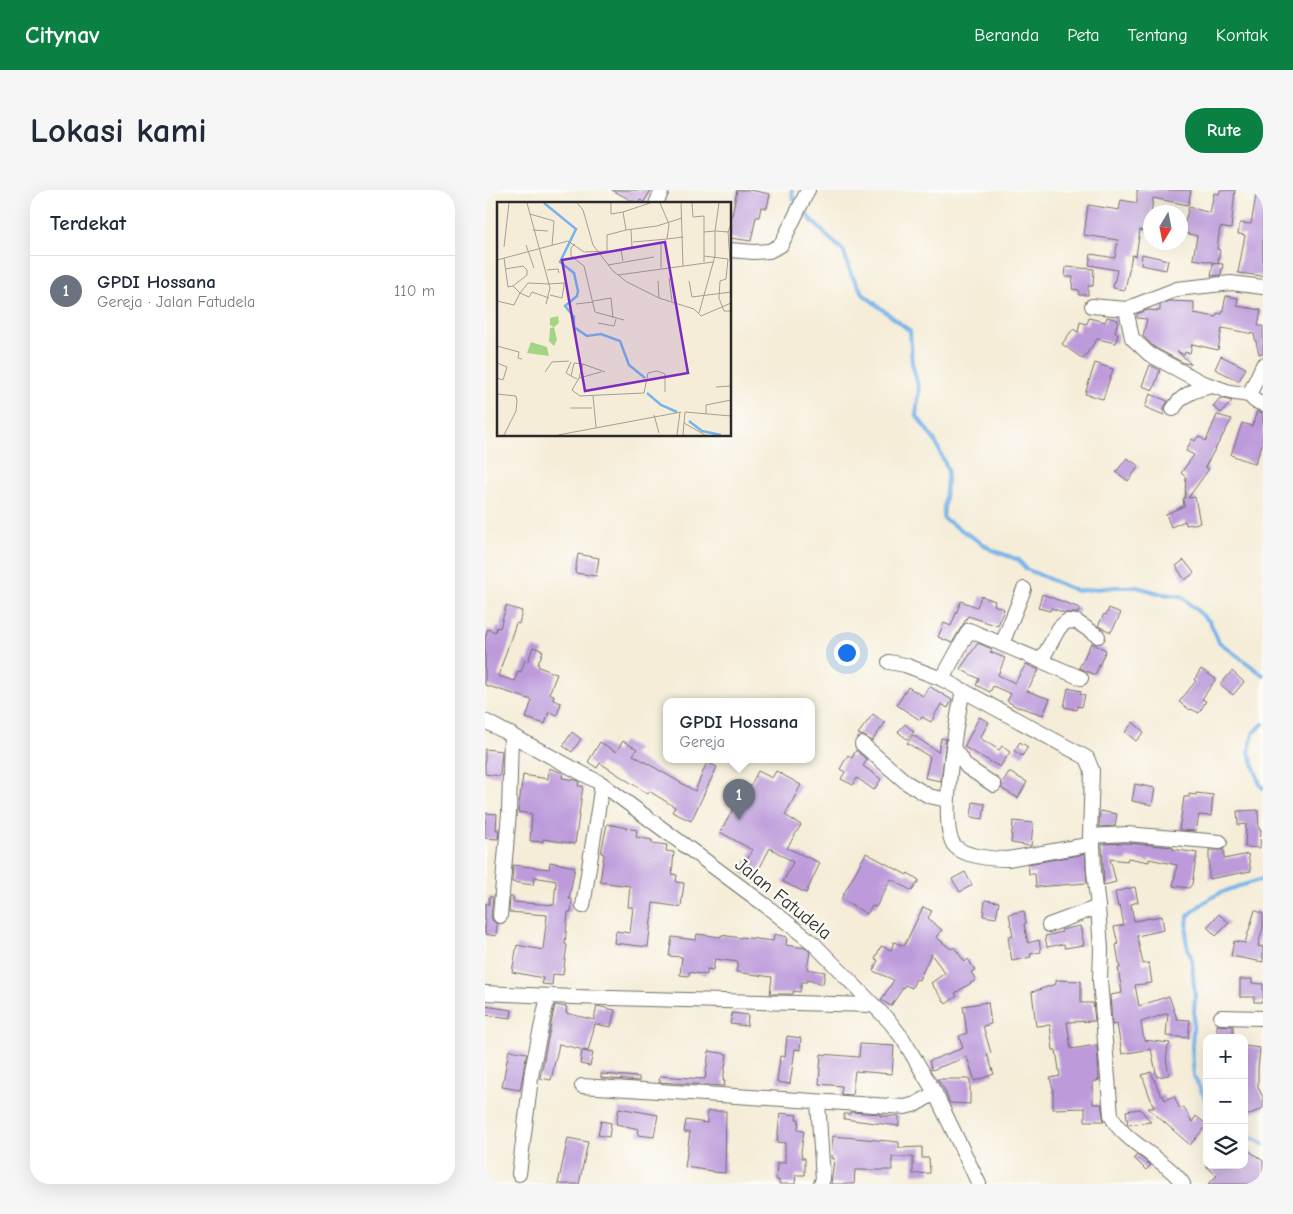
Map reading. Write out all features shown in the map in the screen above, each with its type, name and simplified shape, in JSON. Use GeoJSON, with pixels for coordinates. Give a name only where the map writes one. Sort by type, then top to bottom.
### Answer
{"type":"FeatureCollection","features":[{"type":"Feature","properties":{"kind":"street"},"geometry":{"type":"LineString","coordinates":[[657,202],[661,190]]}},
{"type":"Feature","properties":{"kind":"street"},"geometry":{"type":"LineString","coordinates":[[731,250],[769,251],[781,245],[806,195]]}},
{"type":"Feature","properties":{"kind":"street"},"geometry":{"type":"LineString","coordinates":[[1092,306],[1126,309],[1177,289],[1231,283],[1263,287]]}},
{"type":"Feature","properties":{"kind":"street"},"geometry":{"type":"LineString","coordinates":[[1126,309],[1132,338],[1144,351],[1186,375],[1230,392],[1249,395],[1255,401],[1263,404]]}},
{"type":"Feature","properties":{"kind":"street"},"geometry":{"type":"LineString","coordinates":[[1249,395],[1263,365]]}},
{"type":"Feature","properties":{"kind":"street"},"geometry":{"type":"LineString","coordinates":[[1173,409],[1178,400],[1187,393],[1213,386]]}},
{"type":"Feature","properties":{"kind":"street"},"geometry":{"type":"LineString","coordinates":[[1002,644],[1024,589]]}},
{"type":"Feature","properties":{"kind":"street"},"geometry":{"type":"LineString","coordinates":[[1041,661],[1056,632],[1067,621],[1077,622],[1098,636]]}},
{"type":"Feature","properties":{"kind":"street"},"geometry":{"type":"LineString","coordinates":[[942,679],[969,630],[1081,678]]}},
{"type":"Feature","properties":{"kind":"street"},"geometry":{"type":"LineString","coordinates":[[889,662],[905,665],[942,679],[1003,714],[1087,758],[1092,770],[1092,840],[1101,948],[1100,980],[1111,1115],[1119,1130],[1160,1161],[1183,1184]]}},
{"type":"Feature","properties":{"kind":"street"},"geometry":{"type":"LineString","coordinates":[[963,690],[947,800],[950,838],[957,848],[985,858],[1008,859],[1127,834],[1220,842]]}},
{"type":"Feature","properties":{"kind":"street","name":"Jalan Fatudela"},"geometry":{"type":"LineString","coordinates":[[485,721],[602,784],[806,937],[890,1022],[903,1039],[935,1093],[979,1184]]}},
{"type":"Feature","properties":{"kind":"street"},"geometry":{"type":"LineString","coordinates":[[501,916],[509,813],[511,734]]}},
{"type":"Feature","properties":{"kind":"street"},"geometry":{"type":"LineString","coordinates":[[862,744],[907,783],[929,796],[947,800]]}},
{"type":"Feature","properties":{"kind":"street"},"geometry":{"type":"LineString","coordinates":[[954,749],[967,767],[994,785]]}},
{"type":"Feature","properties":{"kind":"street"},"geometry":{"type":"LineString","coordinates":[[583,906],[602,784]]}},
{"type":"Feature","properties":{"kind":"street"},"geometry":{"type":"LineString","coordinates":[[1049,925],[1098,907]]}},
{"type":"Feature","properties":{"kind":"street"},"geometry":{"type":"LineString","coordinates":[[485,993],[873,1005]]}},
{"type":"Feature","properties":{"kind":"street"},"geometry":{"type":"LineString","coordinates":[[519,1179],[533,1070],[548,996]]}},
{"type":"Feature","properties":{"kind":"street"},"geometry":{"type":"LineString","coordinates":[[1221,1016],[1263,1018]]}},
{"type":"Feature","properties":{"kind":"street"},"geometry":{"type":"LineString","coordinates":[[582,1086],[905,1107],[916,1104],[935,1093]]}},
{"type":"Feature","properties":{"kind":"street"},"geometry":{"type":"LineString","coordinates":[[818,1102],[823,1179],[821,1184]]}},
{"type":"Feature","properties":{"kind":"building"},"geometry":{"type":"Polygon","coordinates":[[[612,190],[651,190],[644,202],[640,200],[639,202],[634,202],[612,190]]]}},
{"type":"Feature","properties":{"kind":"building"},"geometry":{"type":"Polygon","coordinates":[[[737,190],[750,190],[770,194],[767,208],[761,207],[759,217],[756,217],[751,241],[731,238],[732,215],[737,190]]]}},
{"type":"Feature","properties":{"kind":"building"},"geometry":{"type":"Polygon","coordinates":[[[1137,190],[1191,190],[1188,205],[1153,198],[1152,205],[1143,205],[1143,231],[1140,230],[1136,256],[1132,255],[1125,290],[1113,288],[1117,270],[1089,265],[1091,254],[1115,258],[1118,240],[1084,235],[1088,205],[1119,210],[1121,200],[1137,203],[1137,190]]]}},
{"type":"Feature","properties":{"kind":"building"},"geometry":{"type":"Polygon","coordinates":[[[1220,190],[1235,190],[1231,229],[1220,227],[1217,249],[1220,250],[1218,263],[1193,259],[1197,236],[1188,234],[1189,207],[1210,213],[1214,193],[1219,194],[1220,190]]]}},
{"type":"Feature","properties":{"kind":"building"},"geometry":{"type":"Polygon","coordinates":[[[1257,190],[1263,190],[1263,276],[1238,273],[1245,235],[1238,234],[1240,223],[1251,224],[1257,190]]]}},
{"type":"Feature","properties":{"kind":"building"},"geometry":{"type":"Polygon","coordinates":[[[1142,254],[1168,260],[1166,270],[1141,265],[1142,254]]]}},
{"type":"Feature","properties":{"kind":"building"},"geometry":{"type":"Polygon","coordinates":[[[1213,263],[1223,264],[1221,275],[1211,276],[1213,263]]]}},
{"type":"Feature","properties":{"kind":"building"},"geometry":{"type":"Polygon","coordinates":[[[1066,267],[1094,269],[1093,286],[1088,286],[1088,295],[1079,295],[1079,290],[1072,289],[1073,277],[1065,277],[1066,267]]]}},
{"type":"Feature","properties":{"kind":"building"},"geometry":{"type":"Polygon","coordinates":[[[1226,296],[1238,298],[1237,306],[1261,310],[1258,326],[1263,326],[1263,354],[1259,354],[1254,334],[1222,328],[1218,350],[1192,344],[1190,353],[1185,352],[1184,355],[1177,351],[1191,364],[1184,363],[1154,347],[1143,336],[1147,319],[1137,318],[1137,314],[1148,310],[1160,311],[1160,305],[1169,301],[1194,302],[1194,313],[1216,317],[1217,313],[1222,314],[1226,296]]]}},
{"type":"Feature","properties":{"kind":"building"},"geometry":{"type":"Polygon","coordinates":[[[1107,317],[1118,320],[1115,333],[1118,333],[1116,343],[1097,339],[1083,359],[1062,344],[1073,329],[1078,332],[1080,322],[1087,324],[1089,318],[1105,322],[1107,317]]]}},
{"type":"Feature","properties":{"kind":"building"},"geometry":{"type":"Polygon","coordinates":[[[1221,356],[1246,368],[1239,381],[1215,369],[1221,356]]]}},
{"type":"Feature","properties":{"kind":"building"},"geometry":{"type":"Polygon","coordinates":[[[1095,363],[1113,369],[1103,399],[1085,394],[1095,363]]]}},
{"type":"Feature","properties":{"kind":"building"},"geometry":{"type":"Polygon","coordinates":[[[1150,365],[1160,370],[1153,390],[1142,386],[1150,365]]]}},
{"type":"Feature","properties":{"kind":"building"},"geometry":{"type":"Polygon","coordinates":[[[1150,394],[1168,401],[1164,408],[1164,415],[1145,407],[1150,394]]]}},
{"type":"Feature","properties":{"kind":"building"},"geometry":{"type":"Polygon","coordinates":[[[1220,398],[1232,401],[1221,413],[1213,406],[1220,398]]]}},
{"type":"Feature","properties":{"kind":"building"},"geometry":{"type":"Polygon","coordinates":[[[1257,411],[1263,413],[1263,442],[1255,464],[1231,455],[1242,423],[1252,426],[1257,411]]]}},
{"type":"Feature","properties":{"kind":"building"},"geometry":{"type":"Polygon","coordinates":[[[1217,415],[1232,419],[1205,467],[1209,469],[1188,498],[1195,497],[1200,523],[1186,525],[1185,521],[1171,527],[1166,514],[1184,506],[1186,477],[1181,473],[1194,455],[1186,451],[1192,439],[1195,441],[1198,436],[1206,441],[1217,415]]]}},
{"type":"Feature","properties":{"kind":"building"},"geometry":{"type":"Polygon","coordinates":[[[1127,458],[1139,466],[1128,481],[1116,472],[1127,458]]]}},
{"type":"Feature","properties":{"kind":"building"},"geometry":{"type":"Polygon","coordinates":[[[578,554],[599,558],[596,576],[575,573],[578,554]]]}},
{"type":"Feature","properties":{"kind":"building"},"geometry":{"type":"Polygon","coordinates":[[[1184,560],[1194,573],[1185,580],[1176,566],[1184,560]]]}},
{"type":"Feature","properties":{"kind":"building"},"geometry":{"type":"Polygon","coordinates":[[[1042,594],[1080,608],[1078,613],[1065,613],[1051,608],[1050,611],[1038,608],[1042,594]]]}},
{"type":"Feature","properties":{"kind":"building"},"geometry":{"type":"Polygon","coordinates":[[[981,596],[995,601],[994,605],[1004,609],[998,626],[968,616],[952,643],[938,637],[944,623],[951,626],[961,601],[977,607],[981,596]]]}},
{"type":"Feature","properties":{"kind":"building"},"geometry":{"type":"Polygon","coordinates":[[[506,606],[522,611],[519,624],[516,623],[498,676],[515,681],[518,671],[521,672],[525,660],[528,661],[533,647],[543,651],[538,664],[539,667],[557,674],[549,694],[554,695],[553,700],[561,703],[557,715],[549,712],[545,724],[526,718],[532,700],[485,685],[485,638],[488,629],[495,632],[497,627],[500,628],[506,606]]]}},
{"type":"Feature","properties":{"kind":"building"},"geometry":{"type":"Polygon","coordinates":[[[1109,608],[1121,613],[1111,632],[1098,626],[1109,608]]]}},
{"type":"Feature","properties":{"kind":"building"},"geometry":{"type":"Polygon","coordinates":[[[978,643],[992,649],[990,652],[1005,658],[998,675],[1015,683],[1026,664],[1039,670],[1027,691],[1050,699],[1043,715],[1019,708],[1007,701],[1011,694],[993,686],[990,692],[976,685],[979,679],[960,669],[978,643]]]}},
{"type":"Feature","properties":{"kind":"building"},"geometry":{"type":"Polygon","coordinates":[[[1091,643],[1106,650],[1095,675],[1079,668],[1091,643]]]}},
{"type":"Feature","properties":{"kind":"building"},"geometry":{"type":"Polygon","coordinates":[[[1201,669],[1216,679],[1202,699],[1206,701],[1199,713],[1190,710],[1179,702],[1196,681],[1194,680],[1201,669]]]}},
{"type":"Feature","properties":{"kind":"building"},"geometry":{"type":"Polygon","coordinates":[[[1232,671],[1244,682],[1233,695],[1220,684],[1232,671]]]}},
{"type":"Feature","properties":{"kind":"building"},"geometry":{"type":"Polygon","coordinates":[[[929,686],[952,700],[948,708],[941,704],[931,722],[922,717],[920,720],[897,705],[908,687],[923,696],[929,686]]]}},
{"type":"Feature","properties":{"kind":"building"},"geometry":{"type":"Polygon","coordinates":[[[1068,688],[1081,691],[1080,694],[1085,695],[1082,707],[1078,706],[1077,710],[1064,707],[1068,688]]]}},
{"type":"Feature","properties":{"kind":"building"},"geometry":{"type":"Polygon","coordinates":[[[873,714],[885,723],[872,741],[858,734],[873,714]]]}},
{"type":"Feature","properties":{"kind":"building"},"geometry":{"type":"Polygon","coordinates":[[[979,717],[989,722],[980,738],[999,750],[1002,746],[1010,752],[1000,767],[964,747],[979,717]]]}},
{"type":"Feature","properties":{"kind":"building"},"geometry":{"type":"Polygon","coordinates":[[[1133,722],[1144,732],[1136,741],[1125,732],[1133,722]]]}},
{"type":"Feature","properties":{"kind":"building"},"geometry":{"type":"Polygon","coordinates":[[[905,724],[914,732],[907,739],[898,732],[905,724]]]}},
{"type":"Feature","properties":{"kind":"building"},"geometry":{"type":"Polygon","coordinates":[[[572,732],[581,739],[572,752],[563,746],[572,732]]]}},
{"type":"Feature","properties":{"kind":"building"},"geometry":{"type":"Polygon","coordinates":[[[913,735],[938,752],[941,738],[946,739],[941,781],[925,778],[930,757],[907,743],[913,735]]]}},
{"type":"Feature","properties":{"kind":"building"},"geometry":{"type":"Polygon","coordinates":[[[623,741],[637,749],[633,755],[695,791],[707,763],[717,767],[691,821],[672,812],[675,807],[649,791],[648,794],[600,763],[597,768],[588,762],[600,742],[616,752],[623,741]]]}},
{"type":"Feature","properties":{"kind":"building"},"geometry":{"type":"Polygon","coordinates":[[[1020,742],[1028,747],[1022,756],[1014,751],[1020,742]]]}},
{"type":"Feature","properties":{"kind":"building"},"geometry":{"type":"Polygon","coordinates":[[[485,749],[502,751],[500,776],[485,774],[485,749]]]}},
{"type":"Feature","properties":{"kind":"building"},"geometry":{"type":"Polygon","coordinates":[[[856,750],[867,760],[863,766],[881,779],[874,790],[857,778],[853,785],[841,779],[845,772],[840,769],[848,755],[852,758],[856,750]]]}},
{"type":"Feature","properties":{"kind":"building"},"geometry":{"type":"Polygon","coordinates":[[[549,768],[563,773],[562,778],[579,781],[578,786],[583,786],[575,844],[543,839],[543,842],[530,841],[532,814],[518,812],[523,775],[548,779],[549,768]]]}},
{"type":"Feature","properties":{"kind":"building"},"geometry":{"type":"Polygon","coordinates":[[[758,771],[772,778],[776,771],[801,785],[785,815],[801,825],[787,848],[820,863],[806,893],[783,882],[793,862],[770,848],[754,879],[741,872],[752,850],[720,832],[747,785],[750,787],[758,771]]]}},
{"type":"Feature","properties":{"kind":"building"},"geometry":{"type":"Polygon","coordinates":[[[1009,772],[1027,782],[1018,798],[1002,789],[1002,783],[1009,772]]]}},
{"type":"Feature","properties":{"kind":"building"},"geometry":{"type":"Polygon","coordinates":[[[1135,784],[1155,788],[1152,805],[1132,801],[1135,784]]]}},
{"type":"Feature","properties":{"kind":"building"},"geometry":{"type":"Polygon","coordinates":[[[1196,793],[1213,795],[1211,816],[1199,815],[1196,831],[1179,830],[1184,797],[1189,797],[1189,794],[1196,795],[1196,793]]]}},
{"type":"Feature","properties":{"kind":"building"},"geometry":{"type":"Polygon","coordinates":[[[973,802],[985,804],[983,819],[971,817],[973,802]]]}},
{"type":"Feature","properties":{"kind":"building"},"geometry":{"type":"Polygon","coordinates":[[[1258,810],[1259,829],[1261,829],[1260,848],[1245,847],[1246,824],[1238,825],[1237,811],[1258,810]]]}},
{"type":"Feature","properties":{"kind":"building"},"geometry":{"type":"Polygon","coordinates":[[[1100,811],[1117,814],[1115,826],[1099,827],[1100,811]]]}},
{"type":"Feature","properties":{"kind":"building"},"geometry":{"type":"Polygon","coordinates":[[[485,813],[497,814],[496,830],[499,830],[498,839],[485,838],[485,813]]]}},
{"type":"Feature","properties":{"kind":"building"},"geometry":{"type":"Polygon","coordinates":[[[1013,821],[1033,823],[1031,846],[1011,843],[1013,821]]]}},
{"type":"Feature","properties":{"kind":"building"},"geometry":{"type":"Polygon","coordinates":[[[607,824],[637,830],[636,837],[652,840],[652,843],[667,845],[666,851],[674,852],[672,874],[677,875],[676,882],[684,883],[681,907],[653,903],[648,947],[614,943],[616,931],[630,933],[633,907],[628,907],[630,886],[600,882],[604,854],[601,853],[607,824]]]}},
{"type":"Feature","properties":{"kind":"building"},"geometry":{"type":"Polygon","coordinates":[[[1127,843],[1173,847],[1172,849],[1197,853],[1192,884],[1189,888],[1173,886],[1177,865],[1149,859],[1149,862],[1128,858],[1127,861],[1110,859],[1116,882],[1104,885],[1102,844],[1127,843]]]}},
{"type":"Feature","properties":{"kind":"building"},"geometry":{"type":"Polygon","coordinates":[[[1209,850],[1224,850],[1224,859],[1248,854],[1251,871],[1209,879],[1209,850]]]}},
{"type":"Feature","properties":{"kind":"building"},"geometry":{"type":"Polygon","coordinates":[[[866,853],[919,880],[912,891],[891,879],[876,907],[872,906],[867,914],[841,899],[866,853]]]}},
{"type":"Feature","properties":{"kind":"building"},"geometry":{"type":"Polygon","coordinates":[[[1085,854],[1087,883],[1036,887],[1035,874],[1029,874],[1028,864],[1085,854]]]}},
{"type":"Feature","properties":{"kind":"building"},"geometry":{"type":"Polygon","coordinates":[[[550,862],[575,867],[569,899],[572,899],[571,912],[568,912],[565,944],[567,945],[563,975],[553,974],[552,985],[542,984],[543,978],[512,972],[517,945],[543,950],[547,915],[509,912],[510,897],[513,897],[513,902],[554,905],[556,881],[534,877],[533,885],[512,882],[513,865],[549,869],[550,862]]]}},
{"type":"Feature","properties":{"kind":"building"},"geometry":{"type":"Polygon","coordinates":[[[965,872],[972,885],[960,892],[952,879],[965,872]]]}},
{"type":"Feature","properties":{"kind":"building"},"geometry":{"type":"Polygon","coordinates":[[[1135,887],[1138,902],[1131,904],[1134,921],[1162,916],[1164,930],[1137,936],[1143,964],[1149,963],[1152,983],[1135,985],[1139,1006],[1169,996],[1177,1019],[1190,1020],[1188,1038],[1166,1036],[1168,1013],[1141,1022],[1144,1040],[1170,1043],[1166,1059],[1169,1075],[1157,1077],[1151,1049],[1122,1054],[1117,1024],[1112,1025],[1110,995],[1122,993],[1116,945],[1118,944],[1114,927],[1124,925],[1115,892],[1135,887]]]}},
{"type":"Feature","properties":{"kind":"building"},"geometry":{"type":"Polygon","coordinates":[[[489,897],[493,897],[491,916],[492,920],[497,924],[496,936],[485,934],[485,904],[489,904],[489,897]]]}},
{"type":"Feature","properties":{"kind":"building"},"geometry":{"type":"Polygon","coordinates":[[[985,900],[999,902],[996,918],[983,916],[985,900]]]}},
{"type":"Feature","properties":{"kind":"building"},"geometry":{"type":"Polygon","coordinates":[[[923,907],[932,911],[928,918],[942,930],[936,937],[951,949],[954,947],[965,962],[968,959],[975,970],[971,972],[976,980],[955,993],[957,996],[946,1004],[931,983],[945,973],[931,954],[919,980],[916,979],[912,988],[905,985],[891,1006],[881,1000],[894,980],[873,971],[878,960],[875,959],[881,946],[891,950],[894,942],[904,946],[923,907]]]}},
{"type":"Feature","properties":{"kind":"building"},"geometry":{"type":"Polygon","coordinates":[[[1255,910],[1263,914],[1263,927],[1258,946],[1263,947],[1263,962],[1231,956],[1234,941],[1245,943],[1255,910]]]}},
{"type":"Feature","properties":{"kind":"building"},"geometry":{"type":"Polygon","coordinates":[[[1024,911],[1026,923],[1024,924],[1028,943],[1039,940],[1041,952],[1030,954],[1031,957],[1012,961],[1008,937],[1013,936],[1009,914],[1024,911]]]}},
{"type":"Feature","properties":{"kind":"building"},"geometry":{"type":"Polygon","coordinates":[[[1219,914],[1229,923],[1216,936],[1207,927],[1219,914]]]}},
{"type":"Feature","properties":{"kind":"building"},"geometry":{"type":"Polygon","coordinates":[[[1080,926],[1084,945],[1065,948],[1064,944],[1047,947],[1045,936],[1080,926]]]}},
{"type":"Feature","properties":{"kind":"building"},"geometry":{"type":"Polygon","coordinates":[[[697,934],[773,941],[774,934],[787,937],[786,945],[805,948],[810,952],[807,969],[825,972],[823,984],[807,980],[807,982],[802,982],[800,992],[794,991],[793,994],[770,994],[772,977],[736,972],[738,962],[715,959],[713,970],[707,969],[707,975],[689,972],[689,976],[680,975],[682,957],[669,956],[672,937],[696,940],[697,934]]]}},
{"type":"Feature","properties":{"kind":"building"},"geometry":{"type":"Polygon","coordinates":[[[1240,979],[1252,979],[1252,983],[1263,984],[1263,1002],[1254,1002],[1254,997],[1240,997],[1240,979]]]}},
{"type":"Feature","properties":{"kind":"building"},"geometry":{"type":"Polygon","coordinates":[[[1056,980],[1081,981],[1081,1003],[1093,1003],[1095,1021],[1067,1022],[1071,1049],[1097,1045],[1099,1080],[1093,1082],[1093,1104],[1101,1104],[1104,1121],[1085,1121],[1085,1108],[1053,1109],[1053,1089],[1050,1078],[1060,1076],[1056,1050],[1053,1050],[1050,1025],[1036,1026],[1032,992],[1056,984],[1056,980]]]}},
{"type":"Feature","properties":{"kind":"building"},"geometry":{"type":"Polygon","coordinates":[[[988,1002],[991,1024],[983,1026],[991,1053],[987,1054],[994,1074],[975,1081],[967,1057],[932,1070],[929,1061],[963,1048],[959,1036],[967,1033],[963,1006],[988,1002]]]}},
{"type":"Feature","properties":{"kind":"building"},"geometry":{"type":"Polygon","coordinates":[[[555,1005],[567,1007],[566,1013],[594,1020],[597,1006],[615,1010],[611,1027],[595,1024],[588,1051],[559,1044],[551,1080],[540,1078],[555,1005]]]}},
{"type":"Feature","properties":{"kind":"building"},"geometry":{"type":"Polygon","coordinates":[[[485,1006],[512,1010],[511,1018],[485,1015],[485,1006]]]}},
{"type":"Feature","properties":{"kind":"building"},"geometry":{"type":"Polygon","coordinates":[[[732,1013],[748,1015],[747,1026],[730,1024],[732,1013]]]}},
{"type":"Feature","properties":{"kind":"building"},"geometry":{"type":"Polygon","coordinates":[[[1217,1025],[1233,1026],[1233,1034],[1217,1034],[1217,1025]]]}},
{"type":"Feature","properties":{"kind":"building"},"geometry":{"type":"Polygon","coordinates":[[[787,1036],[801,1038],[800,1050],[795,1049],[790,1084],[777,1082],[780,1056],[785,1057],[787,1036]]]}},
{"type":"Feature","properties":{"kind":"building"},"geometry":{"type":"Polygon","coordinates":[[[860,1044],[894,1046],[892,1074],[855,1071],[852,1095],[841,1094],[842,1086],[819,1084],[821,1054],[859,1057],[860,1044]]]}},
{"type":"Feature","properties":{"kind":"building"},"geometry":{"type":"Polygon","coordinates":[[[1248,1046],[1260,1048],[1258,1087],[1263,1097],[1263,1108],[1248,1115],[1248,1046]]]}},
{"type":"Feature","properties":{"kind":"building"},"geometry":{"type":"Polygon","coordinates":[[[509,1050],[527,1053],[520,1090],[502,1087],[509,1050]]]}},
{"type":"Feature","properties":{"kind":"building"},"geometry":{"type":"Polygon","coordinates":[[[582,1051],[593,1053],[590,1066],[580,1064],[582,1051]]]}},
{"type":"Feature","properties":{"kind":"building"},"geometry":{"type":"Polygon","coordinates":[[[709,1051],[727,1054],[724,1086],[659,1082],[660,1076],[705,1079],[709,1051]]]}},
{"type":"Feature","properties":{"kind":"building"},"geometry":{"type":"Polygon","coordinates":[[[1151,1072],[1161,1096],[1163,1095],[1165,1100],[1174,1096],[1180,1109],[1184,1107],[1192,1122],[1196,1116],[1203,1122],[1203,1130],[1190,1145],[1148,1108],[1154,1108],[1142,1075],[1151,1072]]]}},
{"type":"Feature","properties":{"kind":"building"},"geometry":{"type":"Polygon","coordinates":[[[601,1074],[639,1077],[639,1081],[601,1078],[601,1074]]]}},
{"type":"Feature","properties":{"kind":"building"},"geometry":{"type":"Polygon","coordinates":[[[937,1079],[970,1079],[970,1104],[950,1103],[937,1079]]]}},
{"type":"Feature","properties":{"kind":"building"},"geometry":{"type":"Polygon","coordinates":[[[619,1108],[658,1115],[654,1137],[638,1135],[639,1129],[616,1124],[619,1108]]]}},
{"type":"Feature","properties":{"kind":"building"},"geometry":{"type":"Polygon","coordinates":[[[1140,1109],[1151,1122],[1128,1125],[1126,1111],[1140,1109]]]}},
{"type":"Feature","properties":{"kind":"building"},"geometry":{"type":"Polygon","coordinates":[[[707,1111],[726,1111],[725,1173],[685,1167],[690,1132],[684,1132],[686,1120],[707,1123],[707,1111]]]}},
{"type":"Feature","properties":{"kind":"building"},"geometry":{"type":"Polygon","coordinates":[[[850,1112],[880,1114],[880,1116],[899,1116],[899,1126],[844,1119],[844,1114],[850,1114],[850,1112]]]}},
{"type":"Feature","properties":{"kind":"building"},"geometry":{"type":"Polygon","coordinates":[[[780,1113],[797,1115],[796,1119],[799,1119],[798,1130],[804,1131],[801,1152],[802,1158],[805,1158],[805,1175],[796,1175],[795,1184],[779,1184],[779,1180],[776,1180],[777,1163],[785,1163],[785,1143],[777,1142],[780,1113]]]}},
{"type":"Feature","properties":{"kind":"building"},"geometry":{"type":"Polygon","coordinates":[[[601,1121],[611,1123],[609,1137],[598,1135],[601,1121]]]}},
{"type":"Feature","properties":{"kind":"building"},"geometry":{"type":"Polygon","coordinates":[[[833,1136],[899,1142],[899,1148],[922,1147],[922,1158],[929,1158],[930,1173],[913,1174],[913,1157],[892,1157],[892,1170],[855,1170],[854,1184],[831,1184],[834,1158],[831,1158],[833,1136]]]}},
{"type":"Feature","properties":{"kind":"building"},"geometry":{"type":"Polygon","coordinates":[[[568,1138],[588,1142],[579,1184],[558,1184],[568,1138]]]}},
{"type":"Feature","properties":{"kind":"building"},"geometry":{"type":"Polygon","coordinates":[[[1248,1150],[1263,1161],[1263,1184],[1208,1184],[1217,1176],[1209,1169],[1248,1169],[1248,1150]]]}},
{"type":"Feature","properties":{"kind":"building"},"geometry":{"type":"Polygon","coordinates":[[[1137,1155],[1151,1165],[1146,1170],[1134,1158],[1137,1155]]]}},
{"type":"Feature","properties":{"kind":"waterway"},"geometry":{"type":"LineString","coordinates":[[792,190],[793,198],[797,202]]}},
{"type":"Feature","properties":{"kind":"waterway"},"geometry":{"type":"LineString","coordinates":[[803,210],[844,252],[851,274],[864,295],[910,331],[912,363],[919,390],[916,415],[935,441],[948,470],[943,518],[992,550],[1019,560],[1026,569],[1077,591],[1137,587],[1162,594],[1181,596],[1210,622],[1219,642],[1263,675]]}},
{"type":"Feature","properties":{"kind":"waterway"},"geometry":{"type":"LineString","coordinates":[[1263,724],[1253,733],[1249,752],[1260,785],[1263,788]]}},
{"type":"Feature","properties":{"kind":"waterway"},"geometry":{"type":"LineString","coordinates":[[1203,1094],[1194,1076],[1192,1047],[1195,996],[1192,962],[1186,941],[1188,916],[1214,896],[1263,879]]}},
{"type":"Feature","properties":{"kind":"waterway"},"geometry":{"type":"LineString","coordinates":[[1248,1135],[1263,1144]]}},
{"type":"Feature","properties":{"kind":"place","name":"GPDI Hossana"},"geometry":{"type":"Point","coordinates":[739,820]}}]}
